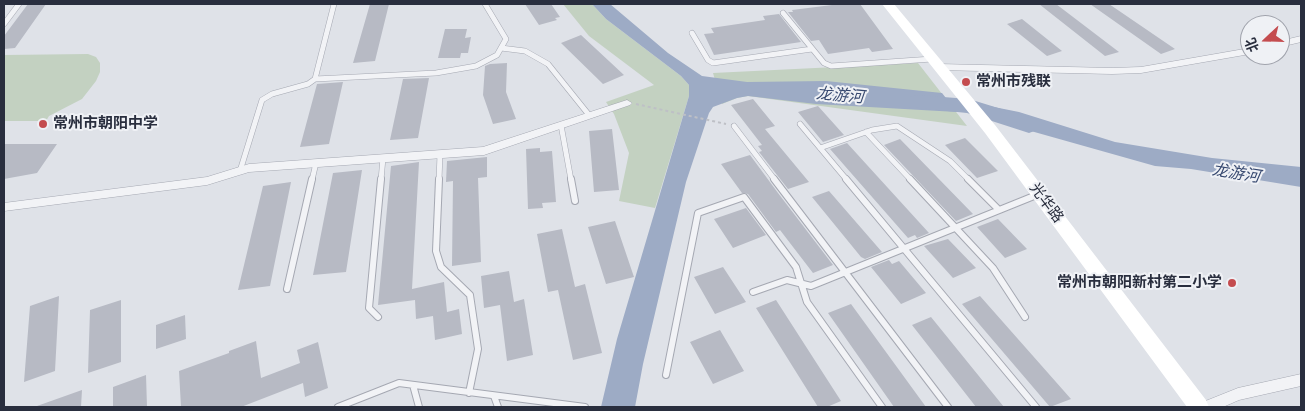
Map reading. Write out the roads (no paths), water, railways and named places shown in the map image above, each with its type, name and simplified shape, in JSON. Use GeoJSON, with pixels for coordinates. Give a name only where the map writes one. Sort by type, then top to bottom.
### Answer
{"type":"FeatureCollection","features":[{"type":"Feature","properties":{"kind":"main road","name":"光华路"},"geometry":{"type":"LineString","coordinates":[[888,4],[990,129],[1198,407]]}},
{"type":"Feature","properties":{"kind":"street"},"geometry":{"type":"LineString","coordinates":[[935,63],[1141,70],[1240,53]]}},
{"type":"Feature","properties":{"kind":"street"},"geometry":{"type":"LineString","coordinates":[[4,207],[207,181],[249,168],[484,151],[627,102]]}},
{"type":"Feature","properties":{"kind":"street"},"geometry":{"type":"LineString","coordinates":[[1208,407],[1238,394],[1301,380]]}},
{"type":"Feature","properties":{"kind":"lane"},"geometry":{"type":"LineString","coordinates":[[4,24],[20,4]]}},
{"type":"Feature","properties":{"kind":"lane"},"geometry":{"type":"LineString","coordinates":[[315,79],[334,4]]}},
{"type":"Feature","properties":{"kind":"lane"},"geometry":{"type":"LineString","coordinates":[[240,171],[262,100],[272,94],[308,84],[315,79],[436,73],[476,66],[497,55],[506,39],[485,4]]}},
{"type":"Feature","properties":{"kind":"lane"},"geometry":{"type":"LineString","coordinates":[[783,13],[824,63],[831,66],[935,63]]}},
{"type":"Feature","properties":{"kind":"lane"},"geometry":{"type":"LineString","coordinates":[[692,33],[708,60],[713,63],[812,48]]}},
{"type":"Feature","properties":{"kind":"lane"},"geometry":{"type":"LineString","coordinates":[[501,48],[525,50],[548,64],[589,116]]}},
{"type":"Feature","properties":{"kind":"lane"},"geometry":{"type":"LineString","coordinates":[[800,124],[1036,407]]}},
{"type":"Feature","properties":{"kind":"lane"},"geometry":{"type":"LineString","coordinates":[[561,125],[575,200]]}},
{"type":"Feature","properties":{"kind":"lane"},"geometry":{"type":"LineString","coordinates":[[734,126],[948,407]]}},
{"type":"Feature","properties":{"kind":"lane"},"geometry":{"type":"LineString","coordinates":[[820,148],[866,132],[897,126],[950,161],[999,210]]}},
{"type":"Feature","properties":{"kind":"lane"},"geometry":{"type":"LineString","coordinates":[[866,132],[993,268],[1025,318]]}},
{"type":"Feature","properties":{"kind":"lane"},"geometry":{"type":"LineString","coordinates":[[440,154],[436,251],[441,267],[470,294],[478,349],[468,392]]}},
{"type":"Feature","properties":{"kind":"lane"},"geometry":{"type":"LineString","coordinates":[[378,318],[369,308],[383,158]]}},
{"type":"Feature","properties":{"kind":"lane"},"geometry":{"type":"LineString","coordinates":[[287,289],[316,163]]}},
{"type":"Feature","properties":{"kind":"lane"},"geometry":{"type":"LineString","coordinates":[[752,292],[787,280],[811,286],[1039,194]]}},
{"type":"Feature","properties":{"kind":"lane"},"geometry":{"type":"LineString","coordinates":[[666,375],[698,213],[744,197],[796,268],[807,302],[882,407]]}},
{"type":"Feature","properties":{"kind":"lane"},"geometry":{"type":"LineString","coordinates":[[338,407],[353,404],[399,384],[585,407]]}},
{"type":"Feature","properties":{"kind":"lane"},"geometry":{"type":"LineString","coordinates":[[413,385],[419,407]]}},
{"type":"Feature","properties":{"kind":"lane"},"geometry":{"type":"LineString","coordinates":[[494,396],[498,407]]}},
{"type":"Feature","properties":{"kind":"water"},"geometry":{"type":"Polygon","coordinates":[[[592,4],[610,4],[668,53],[702,76],[747,82],[826,81],[942,93],[957,112],[816,104],[748,96],[713,107],[709,113],[686,182],[643,364],[635,407],[601,407],[617,339],[689,96],[689,85],[681,76],[606,19],[592,4]]]}},
{"type":"Feature","properties":{"kind":"water"},"geometry":{"type":"Polygon","coordinates":[[[989,106],[1019,112],[1115,142],[1212,158],[1301,167],[1301,187],[1191,169],[1155,166],[1006,124],[989,106]]]}},
{"type":"Feature","properties":{"kind":"waterway","name":"龙游河"},"geometry":{"type":"LineString","coordinates":[[917,102],[969,106],[1029,125]]}},
{"type":"Feature","properties":{"kind":"place","name":"常州市残联"},"geometry":{"type":"Point","coordinates":[966,82]}},
{"type":"Feature","properties":{"kind":"place","name":"常州市朝阳中学"},"geometry":{"type":"Point","coordinates":[43,124]}},
{"type":"Feature","properties":{"kind":"place","name":"常州市朝阳新村第二小学"},"geometry":{"type":"Point","coordinates":[1232,283]}}]}
